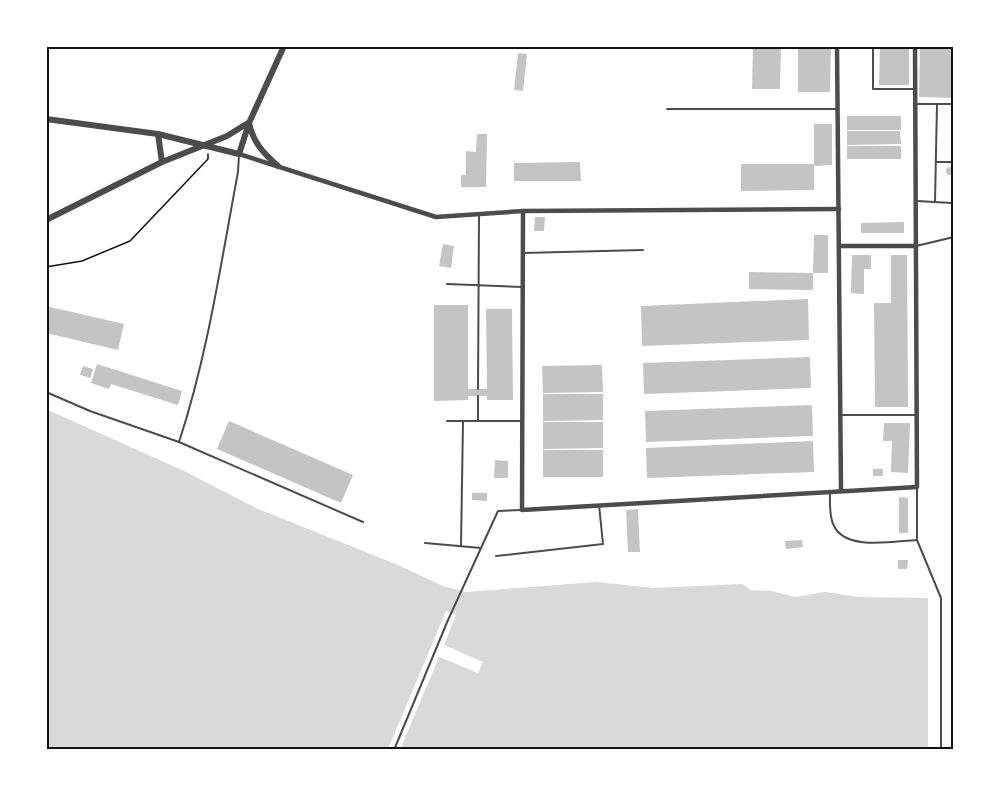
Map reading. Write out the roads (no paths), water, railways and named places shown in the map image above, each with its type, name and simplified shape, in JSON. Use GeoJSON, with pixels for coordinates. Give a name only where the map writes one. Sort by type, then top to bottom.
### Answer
{"type":"FeatureCollection","features":[{"type":"Feature","properties":{"kind":"street"},"geometry":{"type":"LineString","coordinates":[[239,154],[249,123],[284,46]]}},
{"type":"Feature","properties":{"kind":"street"},"geometry":{"type":"LineString","coordinates":[[837,46],[841,491]]}},
{"type":"Feature","properties":{"kind":"street"},"geometry":{"type":"LineString","coordinates":[[523,212],[522,510],[917,487],[915,46]]}},
{"type":"Feature","properties":{"kind":"street"},"geometry":{"type":"LineString","coordinates":[[46,119],[158,134],[207,145],[278,165],[436,217],[523,212],[839,208]]}},
{"type":"Feature","properties":{"kind":"street"},"geometry":{"type":"LineString","coordinates":[[46,220],[162,162],[207,145],[249,123]]}},
{"type":"Feature","properties":{"kind":"street"},"geometry":{"type":"LineString","coordinates":[[249,123],[257,146],[278,165]]}},
{"type":"Feature","properties":{"kind":"street"},"geometry":{"type":"LineString","coordinates":[[158,134],[162,162]]}},
{"type":"Feature","properties":{"kind":"street"},"geometry":{"type":"LineString","coordinates":[[839,246],[916,246]]}},
{"type":"Feature","properties":{"kind":"lane"},"geometry":{"type":"LineString","coordinates":[[873,46],[873,89],[916,89]]}},
{"type":"Feature","properties":{"kind":"lane"},"geometry":{"type":"LineString","coordinates":[[916,104],[954,104]]}},
{"type":"Feature","properties":{"kind":"lane"},"geometry":{"type":"LineString","coordinates":[[934,202],[937,104]]}},
{"type":"Feature","properties":{"kind":"lane"},"geometry":{"type":"LineString","coordinates":[[667,109],[838,109]]}},
{"type":"Feature","properties":{"kind":"lane"},"geometry":{"type":"LineString","coordinates":[[179,442],[190,408],[208,334],[238,172],[239,154]]}},
{"type":"Feature","properties":{"kind":"lane"},"geometry":{"type":"LineString","coordinates":[[936,162],[954,162]]}},
{"type":"Feature","properties":{"kind":"lane"},"geometry":{"type":"LineString","coordinates":[[916,201],[952,203],[954,216]]}},
{"type":"Feature","properties":{"kind":"lane"},"geometry":{"type":"LineString","coordinates":[[478,389],[479,214]]}},
{"type":"Feature","properties":{"kind":"lane"},"geometry":{"type":"LineString","coordinates":[[916,246],[954,237]]}},
{"type":"Feature","properties":{"kind":"lane"},"geometry":{"type":"LineString","coordinates":[[523,253],[643,250]]}},
{"type":"Feature","properties":{"kind":"lane"},"geometry":{"type":"LineString","coordinates":[[447,284],[523,287]]}},
{"type":"Feature","properties":{"kind":"lane"},"geometry":{"type":"LineString","coordinates":[[46,392],[90,411],[179,442],[363,522]]}},
{"type":"Feature","properties":{"kind":"lane"},"geometry":{"type":"LineString","coordinates":[[478,396],[478,421]]}},
{"type":"Feature","properties":{"kind":"lane"},"geometry":{"type":"LineString","coordinates":[[841,415],[917,415]]}},
{"type":"Feature","properties":{"kind":"lane"},"geometry":{"type":"LineString","coordinates":[[447,421],[523,421]]}},
{"type":"Feature","properties":{"kind":"lane"},"geometry":{"type":"LineString","coordinates":[[461,546],[463,421]]}},
{"type":"Feature","properties":{"kind":"lane"},"geometry":{"type":"LineString","coordinates":[[917,487],[917,540],[941,598],[940,750]]}},
{"type":"Feature","properties":{"kind":"lane"},"geometry":{"type":"LineString","coordinates":[[829,492],[833,525],[838,533],[847,539],[857,542],[917,540]]}},
{"type":"Feature","properties":{"kind":"lane"},"geometry":{"type":"LineString","coordinates":[[496,555],[603,544],[599,506]]}},
{"type":"Feature","properties":{"kind":"lane"},"geometry":{"type":"LineString","coordinates":[[394,750],[448,620],[498,511],[522,510]]}},
{"type":"Feature","properties":{"kind":"lane"},"geometry":{"type":"LineString","coordinates":[[425,543],[481,548]]}}]}
